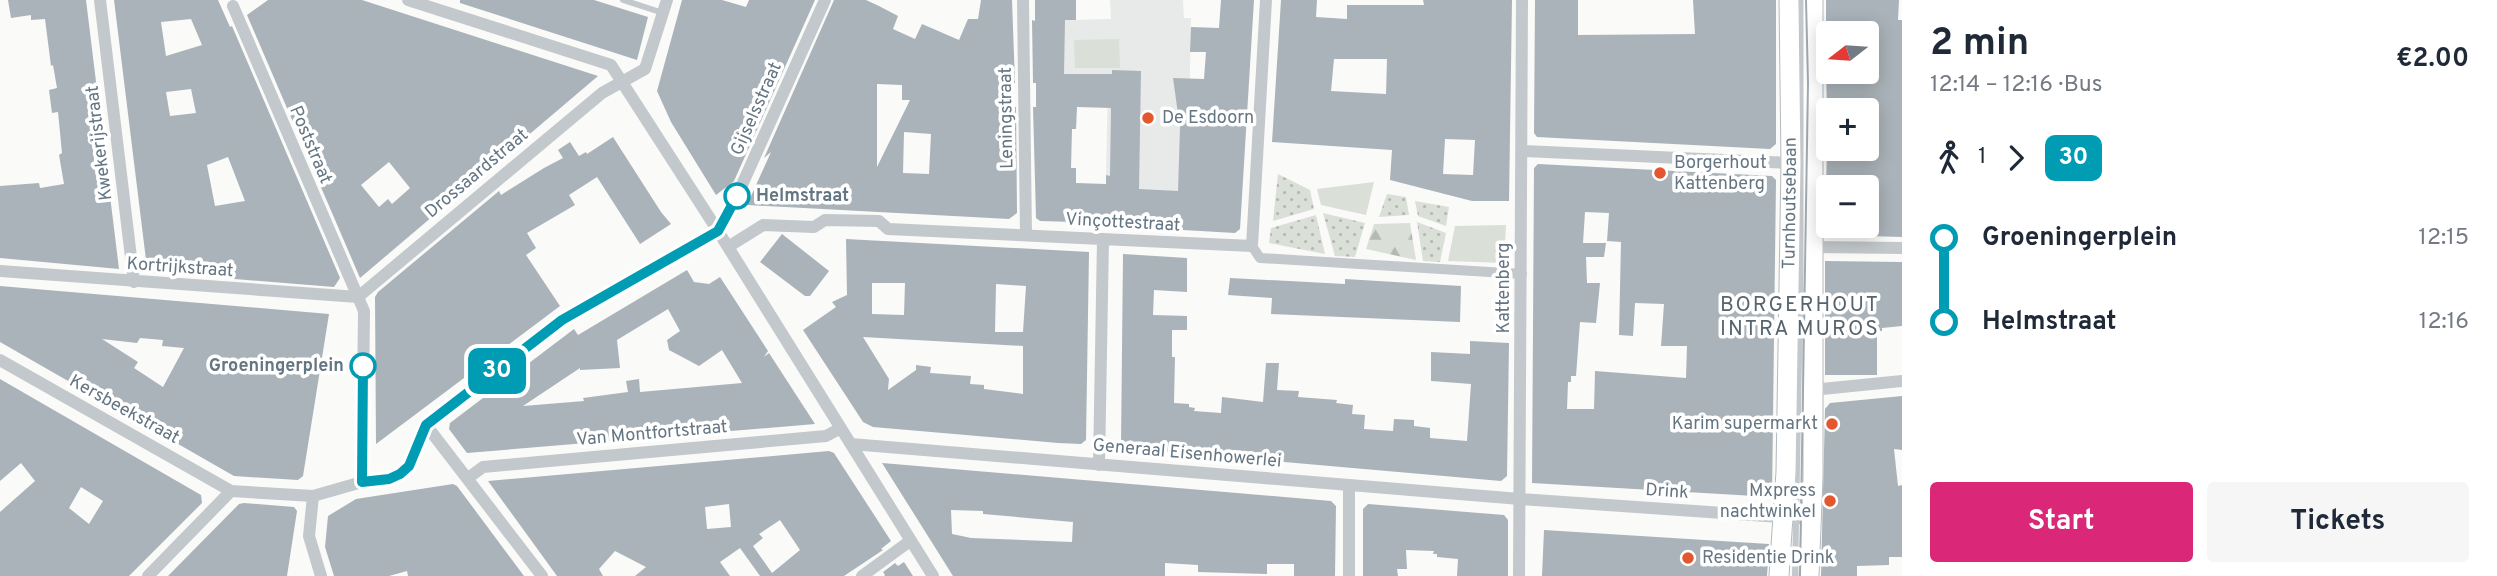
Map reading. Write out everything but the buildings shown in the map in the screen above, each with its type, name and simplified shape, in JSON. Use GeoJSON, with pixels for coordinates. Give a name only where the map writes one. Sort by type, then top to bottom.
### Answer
{"type":"FeatureCollection","features":[{"type":"Feature","properties":{"kind":"main road","name":"Turnhoutsebaan"},"geometry":{"type":"LineString","coordinates":[[1789,0],[1797,518],[1809,576]]}},
{"type":"Feature","properties":{"kind":"main road","name":"Turnhoutsebaan"},"geometry":{"type":"LineString","coordinates":[[1779,576],[1797,518],[1812,390],[1813,0]]}},
{"type":"Feature","properties":{"kind":"street","name":"Kwekerijstraat"},"geometry":{"type":"LineString","coordinates":[[100,0],[134,282]]}},
{"type":"Feature","properties":{"kind":"street"},"geometry":{"type":"LineString","coordinates":[[408,0],[611,65],[933,576]]}},
{"type":"Feature","properties":{"kind":"street","name":"Drossaardstraat"},"geometry":{"type":"LineString","coordinates":[[358,297],[602,93],[645,69],[667,0]]}},
{"type":"Feature","properties":{"kind":"street","name":"Gijselsstraat"},"geometry":{"type":"LineString","coordinates":[[718,231],[728,216],[825,0]]}},
{"type":"Feature","properties":{"kind":"street","name":"Leningstraat"},"geometry":{"type":"LineString","coordinates":[[1023,0],[1026,235]]}},
{"type":"Feature","properties":{"kind":"street"},"geometry":{"type":"LineString","coordinates":[[1252,246],[1266,0]]}},
{"type":"Feature","properties":{"kind":"street","name":"Kattenberg"},"geometry":{"type":"LineString","coordinates":[[1519,576],[1522,0]]}},
{"type":"Feature","properties":{"kind":"street","name":"Poststraat"},"geometry":{"type":"LineString","coordinates":[[235,2],[358,297]]}},
{"type":"Feature","properties":{"kind":"street"},"geometry":{"type":"LineString","coordinates":[[1523,151],[1791,163]]}},
{"type":"Feature","properties":{"kind":"street","name":"Vinçottestraat"},"geometry":{"type":"LineString","coordinates":[[728,247],[764,225],[814,227],[825,220],[879,221],[888,229],[1252,246],[1260,258],[1522,274]]}},
{"type":"Feature","properties":{"kind":"street"},"geometry":{"type":"LineString","coordinates":[[148,576],[231,491],[313,496],[362,482],[389,479],[400,474],[409,466],[426,425],[562,320],[718,231]]}},
{"type":"Feature","properties":{"kind":"street"},"geometry":{"type":"LineString","coordinates":[[1099,465],[1103,239]]}},
{"type":"Feature","properties":{"kind":"street"},"geometry":{"type":"LineString","coordinates":[[1812,247],[1902,248]]}},
{"type":"Feature","properties":{"kind":"street","name":"Kortrijkstraat"},"geometry":{"type":"LineString","coordinates":[[0,271],[358,297]]}},
{"type":"Feature","properties":{"kind":"street"},"geometry":{"type":"LineString","coordinates":[[358,297],[364,310],[362,482]]}},
{"type":"Feature","properties":{"kind":"street","name":"Kersbeekstraat"},"geometry":{"type":"LineString","coordinates":[[0,360],[231,491]]}},
{"type":"Feature","properties":{"kind":"street"},"geometry":{"type":"LineString","coordinates":[[1812,390],[1902,381]]}},
{"type":"Feature","properties":{"kind":"street"},"geometry":{"type":"LineString","coordinates":[[426,425],[541,576]]}},
{"type":"Feature","properties":{"kind":"street","name":"Van Montfortstraat"},"geometry":{"type":"LineString","coordinates":[[468,478],[483,467],[827,436],[841,428]]}},
{"type":"Feature","properties":{"kind":"street","name":"Generaal Eisenhowerlei"},"geometry":{"type":"LineString","coordinates":[[851,444],[1520,499]]}},
{"type":"Feature","properties":{"kind":"street"},"geometry":{"type":"LineString","coordinates":[[1349,485],[1349,576]]}},
{"type":"Feature","properties":{"kind":"street"},"geometry":{"type":"LineString","coordinates":[[313,496],[309,536],[319,575]]}},
{"type":"Feature","properties":{"kind":"street","name":"Drink"},"geometry":{"type":"LineString","coordinates":[[1520,499],[1797,518]]}},
{"type":"Feature","properties":{"kind":"street"},"geometry":{"type":"LineString","coordinates":[[862,576],[910,541]]}},
{"type":"Feature","properties":{"kind":"lane"},"geometry":{"type":"LineString","coordinates":[[624,0],[663,13]]}},
{"type":"Feature","properties":{"kind":"lane"},"geometry":{"type":"LineString","coordinates":[[1795,576],[1803,122],[1802,0]]}},
{"type":"Feature","properties":{"kind":"shaded area","name":"De Esdoorn"},"geometry":{"type":"Polygon","coordinates":[[[1110,0],[1183,0],[1184,18],[1191,18],[1187,229],[1105,225],[1108,83],[1035,83],[1035,21],[1111,19],[1110,0]]]}},
{"type":"Feature","properties":{"kind":"green space"},"geometry":{"type":"Polygon","coordinates":[[[1119,39],[1120,68],[1075,68],[1074,40],[1119,39]]]}},
{"type":"Feature","properties":{"kind":"green space"},"geometry":{"type":"Polygon","coordinates":[[[1278,174],[1310,190],[1314,209],[1273,221],[1278,174]]]}},
{"type":"Feature","properties":{"kind":"green space"},"geometry":{"type":"Polygon","coordinates":[[[1374,182],[1366,215],[1321,205],[1317,189],[1374,182]]]}},
{"type":"Feature","properties":{"kind":"green space"},"geometry":{"type":"Polygon","coordinates":[[[1387,194],[1406,197],[1409,215],[1379,217],[1387,194]]]}},
{"type":"Feature","properties":{"kind":"green space"},"geometry":{"type":"Polygon","coordinates":[[[1415,201],[1449,207],[1446,226],[1418,216],[1415,201]]]}},
{"type":"Feature","properties":{"kind":"green space"},"geometry":{"type":"Polygon","coordinates":[[[1323,213],[1365,223],[1355,257],[1335,256],[1323,213]]]}},
{"type":"Feature","properties":{"kind":"green space"},"geometry":{"type":"Polygon","coordinates":[[[1316,215],[1325,254],[1269,243],[1271,228],[1316,215]]]}},
{"type":"Feature","properties":{"kind":"green space"},"geometry":{"type":"Polygon","coordinates":[[[1417,222],[1446,233],[1440,262],[1423,261],[1417,222]]]}},
{"type":"Feature","properties":{"kind":"green space"},"geometry":{"type":"Polygon","coordinates":[[[1410,223],[1416,260],[1366,249],[1374,224],[1410,223]]]}},
{"type":"Feature","properties":{"kind":"green space"},"geometry":{"type":"Polygon","coordinates":[[[1506,225],[1504,263],[1448,261],[1455,226],[1506,225]]]}},
{"type":"Feature","properties":{"kind":"tram line"},"geometry":{"type":"LineString","coordinates":[[1800,576],[1808,83],[1806,0]]}},
{"type":"Feature","properties":{"kind":"bus line","name":"30"},"geometry":{"type":"LineString","coordinates":[[363,366],[362,482],[389,479],[400,474],[409,466],[426,425],[562,320],[718,231],[737,196]]}},
{"type":"Feature","properties":{"kind":"place","name":"De Esdoorn"},"geometry":{"type":"Point","coordinates":[1148,118]}},
{"type":"Feature","properties":{"kind":"place","name":"Borgerhout Kattenberg"},"geometry":{"type":"Point","coordinates":[1660,173]}},
{"type":"Feature","properties":{"kind":"place","name":"Helmstraat"},"geometry":{"type":"Point","coordinates":[737,196]}},
{"type":"Feature","properties":{"kind":"place","name":"Groeningerplein"},"geometry":{"type":"Point","coordinates":[363,366]}},
{"type":"Feature","properties":{"kind":"place","name":"Karim supermarkt"},"geometry":{"type":"Point","coordinates":[1832,424]}},
{"type":"Feature","properties":{"kind":"place","name":"Mxpress nachtwinkel"},"geometry":{"type":"Point","coordinates":[1830,501]}},
{"type":"Feature","properties":{"kind":"place","name":"Residentie Drink"},"geometry":{"type":"Point","coordinates":[1688,558]}},
{"type":"Feature","properties":{"kind":"district","name":"BORGERHOUT INTRA MUROS"},"geometry":{"type":"Point","coordinates":[1800,317]}}]}
